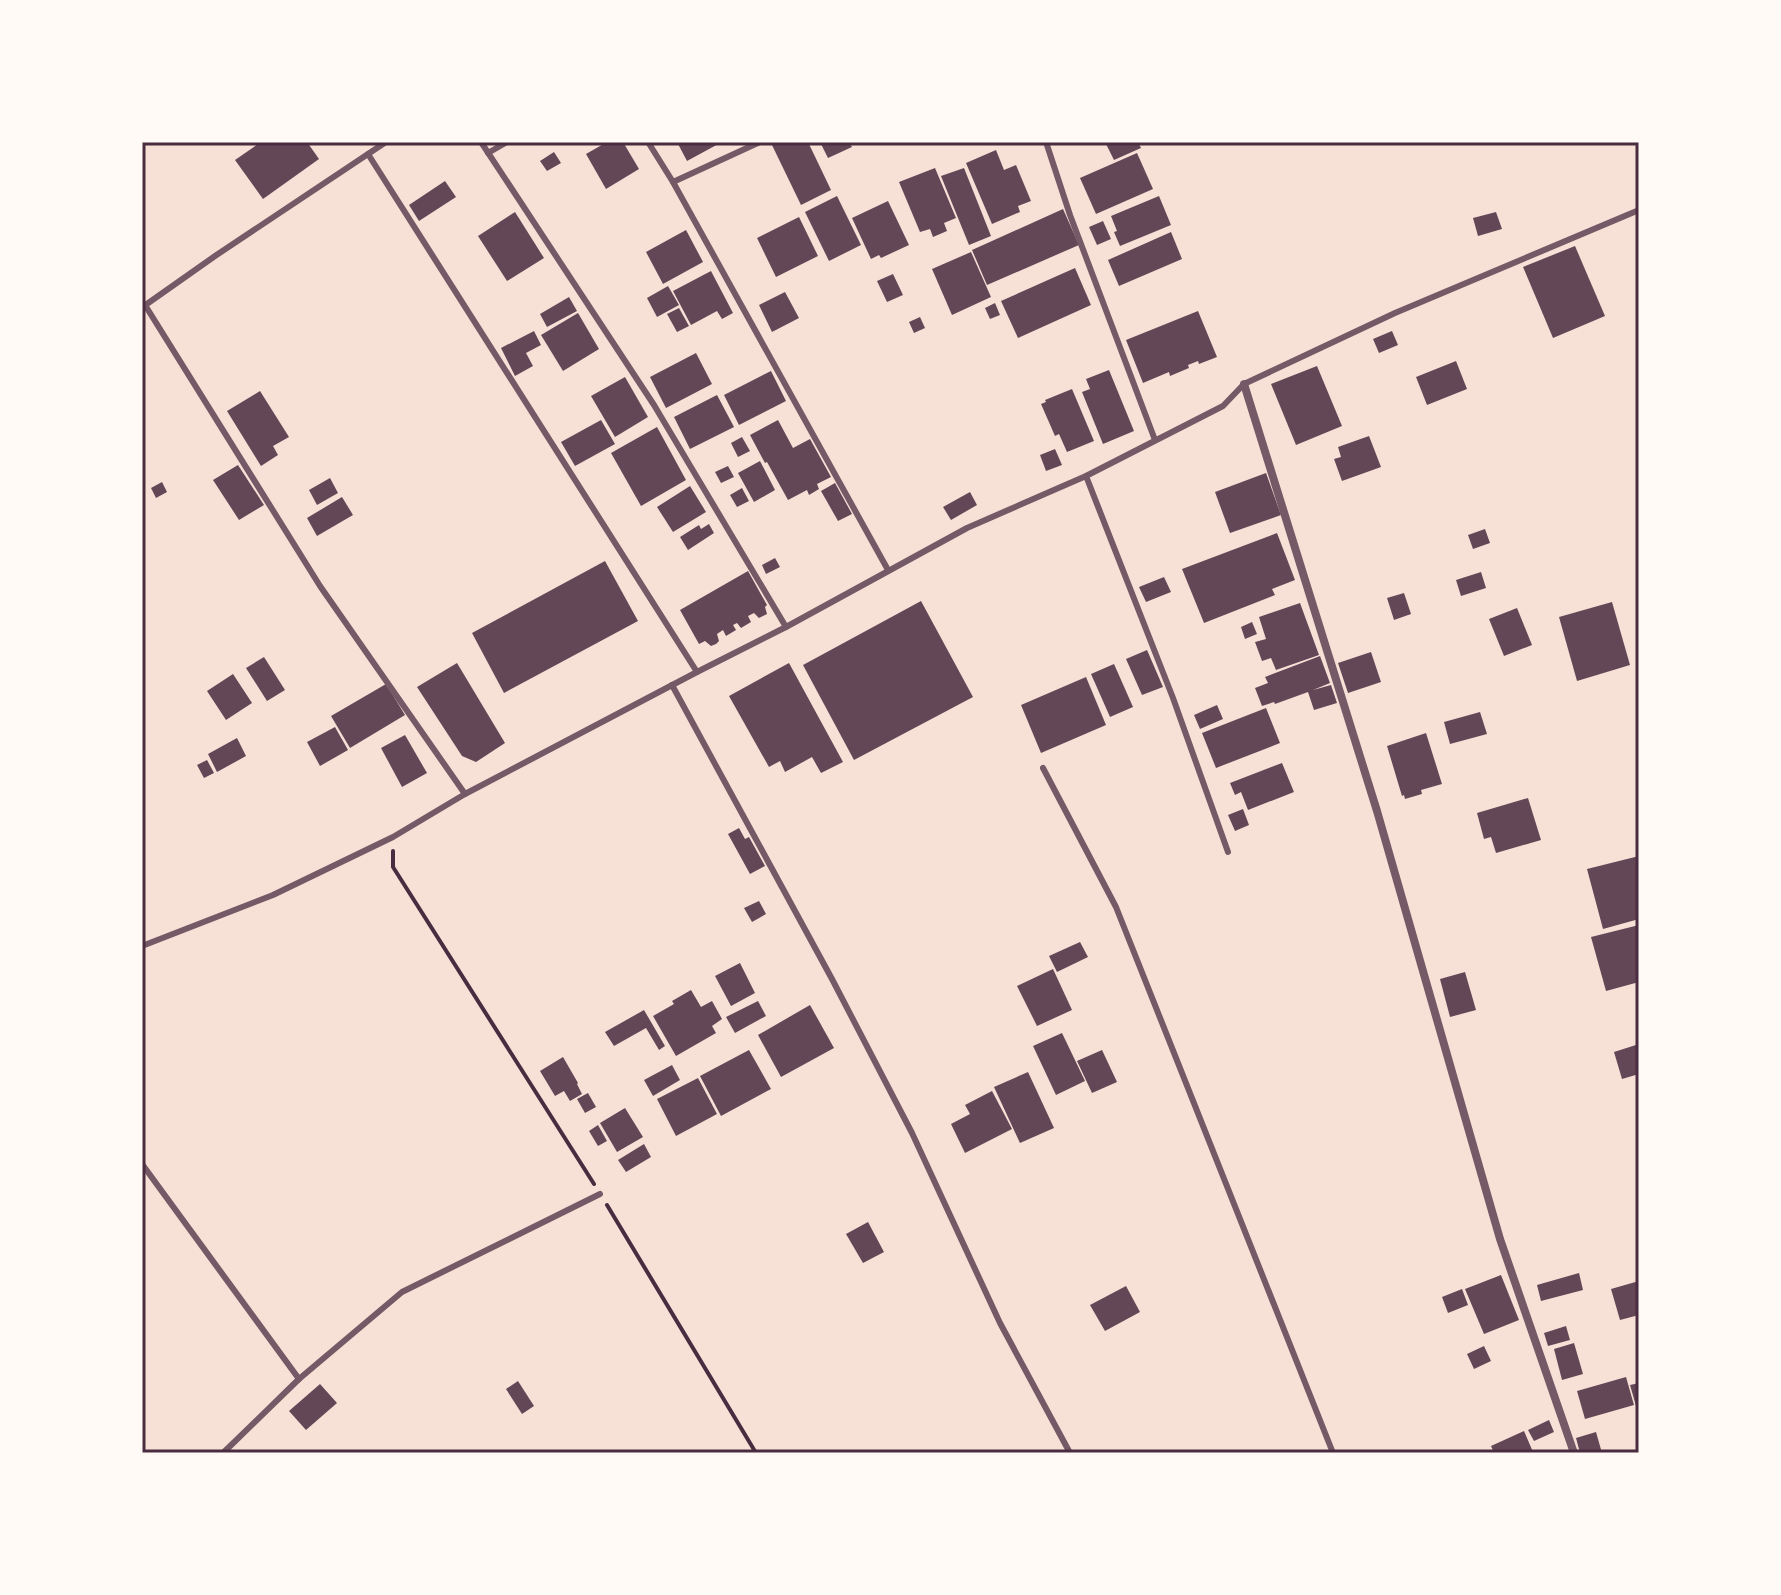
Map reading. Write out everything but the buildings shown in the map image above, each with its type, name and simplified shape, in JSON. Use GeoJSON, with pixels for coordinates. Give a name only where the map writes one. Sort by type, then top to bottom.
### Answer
{"type":"FeatureCollection","features":[{"type":"Feature","properties":{"kind":"street"},"geometry":{"type":"LineString","coordinates":[[1244,384],[1377,811],[1500,1239],[1574,1453]]}},
{"type":"Feature","properties":{"kind":"lane"},"geometry":{"type":"LineString","coordinates":[[386,142],[144,307],[320,586],[465,794]]}},
{"type":"Feature","properties":{"kind":"lane"},"geometry":{"type":"LineString","coordinates":[[481,142],[654,405],[786,627]]}},
{"type":"Feature","properties":{"kind":"lane"},"geometry":{"type":"LineString","coordinates":[[488,153],[507,142]]}},
{"type":"Feature","properties":{"kind":"lane"},"geometry":{"type":"LineString","coordinates":[[648,142],[888,570]]}},
{"type":"Feature","properties":{"kind":"lane"},"geometry":{"type":"LineString","coordinates":[[673,182],[760,142]]}},
{"type":"Feature","properties":{"kind":"lane"},"geometry":{"type":"LineString","coordinates":[[1046,142],[1070,215],[1155,440]]}},
{"type":"Feature","properties":{"kind":"lane"},"geometry":{"type":"LineString","coordinates":[[368,154],[697,672]]}},
{"type":"Feature","properties":{"kind":"lane"},"geometry":{"type":"LineString","coordinates":[[142,946],[273,895],[393,837],[465,794],[786,627],[967,528],[1086,476],[1223,406],[1244,384],[1395,313],[1639,210]]}},
{"type":"Feature","properties":{"kind":"lane"},"geometry":{"type":"LineString","coordinates":[[1086,476],[1173,698],[1228,852]]}},
{"type":"Feature","properties":{"kind":"lane"},"geometry":{"type":"LineString","coordinates":[[672,685],[832,979],[897,1105],[1000,1323],[1070,1453]]}},
{"type":"Feature","properties":{"kind":"lane"},"geometry":{"type":"LineString","coordinates":[[1043,768],[1116,907],[1333,1453]]}},
{"type":"Feature","properties":{"kind":"lane"},"geometry":{"type":"LineString","coordinates":[[142,1164],[299,1379]]}},
{"type":"Feature","properties":{"kind":"lane"},"geometry":{"type":"LineString","coordinates":[[223,1453],[299,1379],[402,1292],[600,1194]]}},
{"type":"Feature","properties":{"kind":"path"},"geometry":{"type":"LineString","coordinates":[[393,837],[393,867],[600,1194],[756,1453]]}}]}
